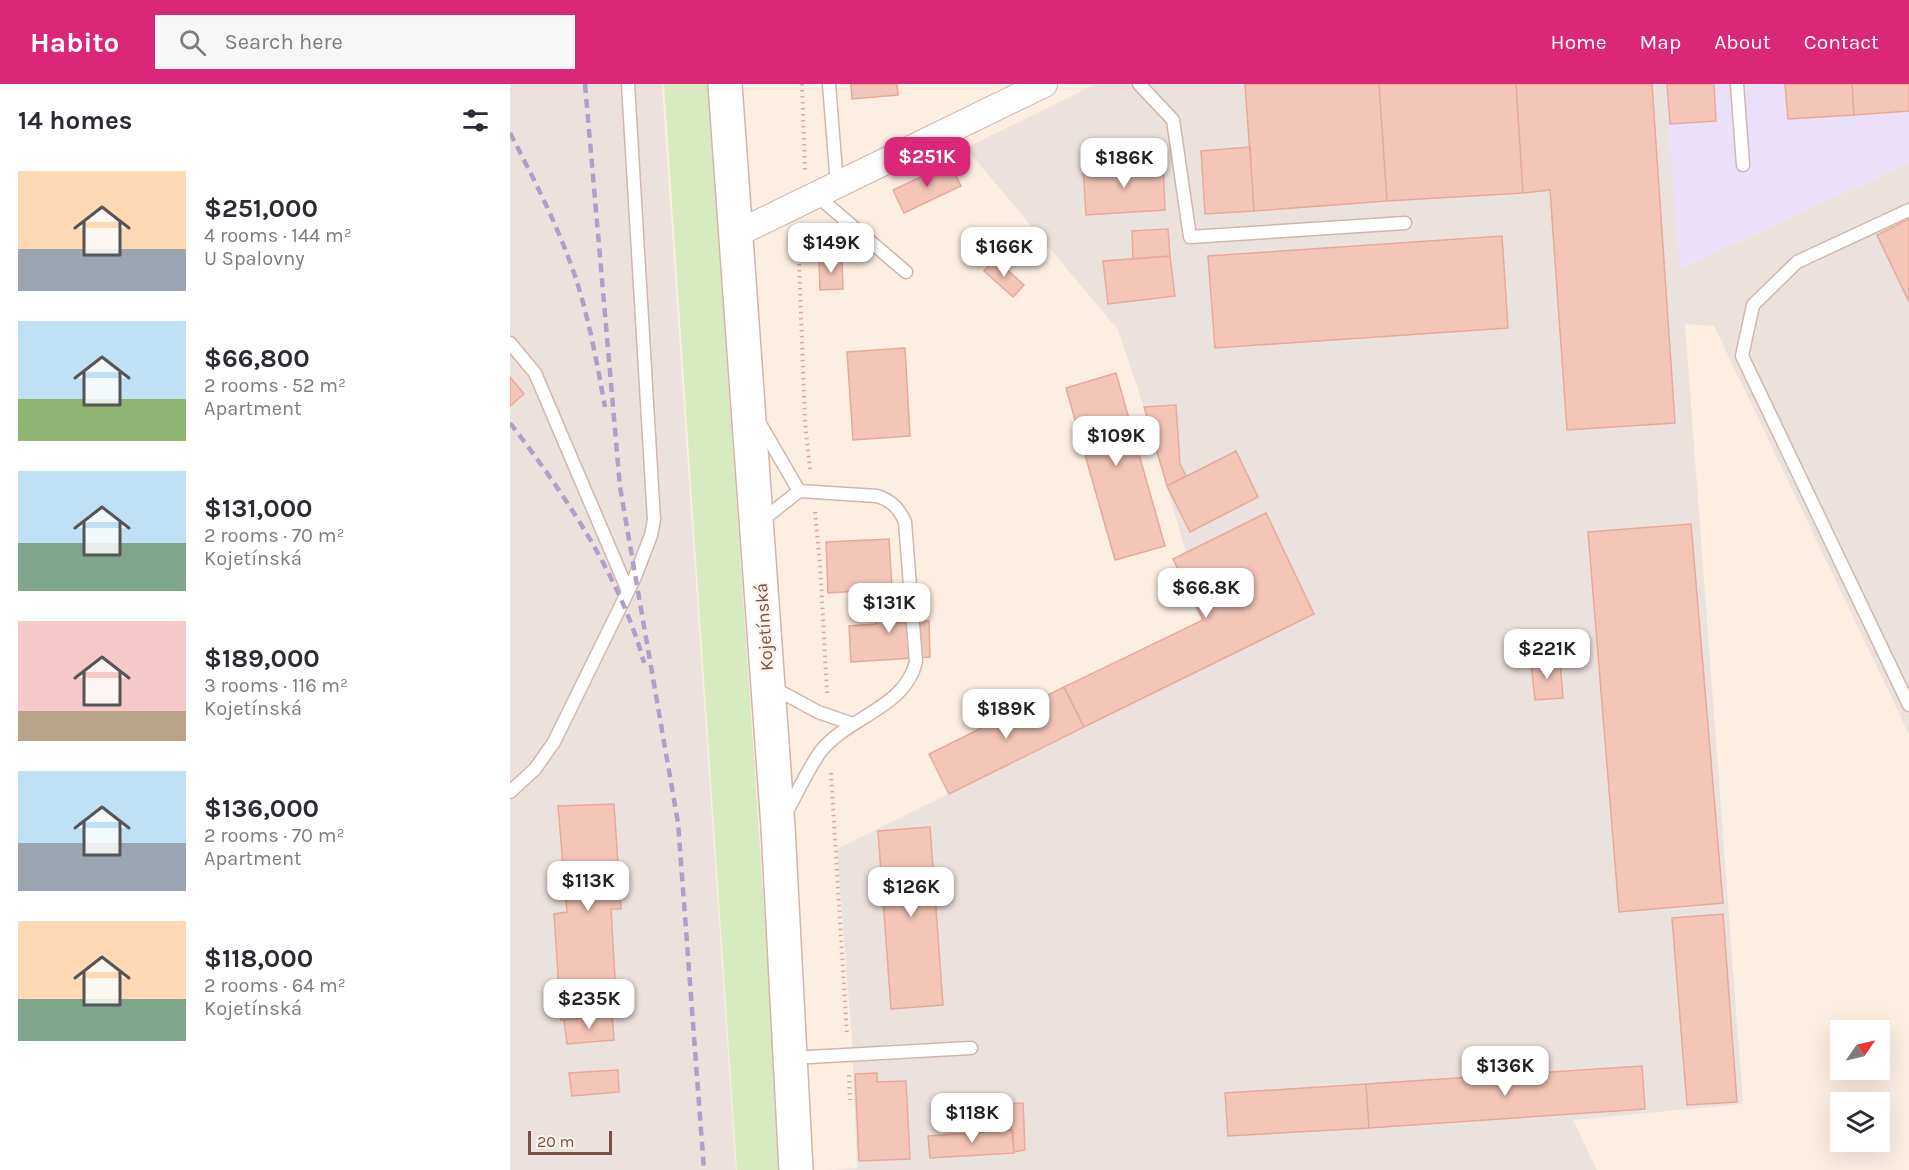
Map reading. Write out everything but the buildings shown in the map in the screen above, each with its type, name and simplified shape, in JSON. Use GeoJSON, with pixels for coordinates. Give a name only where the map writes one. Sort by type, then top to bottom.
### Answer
{"type":"FeatureCollection","features":[{"type":"Feature","properties":{"kind":"main road","name":"Kojetínská"},"geometry":{"type":"LineString","coordinates":[[725,84],[778,827],[796,1170]]}},
{"type":"Feature","properties":{"kind":"street"},"geometry":{"type":"LineString","coordinates":[[736,234],[1044,84]]}},
{"type":"Feature","properties":{"kind":"lane"},"geometry":{"type":"LineString","coordinates":[[510,792],[535,769],[554,742],[628,591],[651,536],[654,520],[628,84]]}},
{"type":"Feature","properties":{"kind":"lane"},"geometry":{"type":"LineString","coordinates":[[829,84],[818,194],[906,272]]}},
{"type":"Feature","properties":{"kind":"lane"},"geometry":{"type":"LineString","coordinates":[[1139,84],[1173,120],[1190,237],[1405,223]]}},
{"type":"Feature","properties":{"kind":"lane"},"geometry":{"type":"LineString","coordinates":[[1737,84],[1743,165]]}},
{"type":"Feature","properties":{"kind":"lane"},"geometry":{"type":"LineString","coordinates":[[1909,210],[1797,262],[1753,305],[1742,356],[1909,705]]}},
{"type":"Feature","properties":{"kind":"lane"},"geometry":{"type":"LineString","coordinates":[[510,343],[535,373],[628,591]]}},
{"type":"Feature","properties":{"kind":"lane"},"geometry":{"type":"LineString","coordinates":[[747,402],[799,491]]}},
{"type":"Feature","properties":{"kind":"lane"},"geometry":{"type":"LineString","coordinates":[[757,524],[799,491],[877,496],[887,499],[901,513],[905,522],[916,662],[913,674],[893,699],[840,732],[821,752],[778,827]]}},
{"type":"Feature","properties":{"kind":"lane"},"geometry":{"type":"LineString","coordinates":[[768,685],[828,715],[853,724]]}},
{"type":"Feature","properties":{"kind":"lane"},"geometry":{"type":"LineString","coordinates":[[790,1058],[971,1048]]}},
{"type":"Feature","properties":{"kind":"path"},"geometry":{"type":"LineString","coordinates":[[802,84],[805,176],[818,194],[797,231],[805,422],[820,564],[828,715]]}},
{"type":"Feature","properties":{"kind":"path"},"geometry":{"type":"LineString","coordinates":[[830,743],[850,1100]]}},
{"type":"Feature","properties":{"kind":"shaded area"},"geometry":{"type":"Polygon","coordinates":[[[510,84],[662,84],[736,1170],[510,1170],[510,84]]]}},
{"type":"Feature","properties":{"kind":"shaded area"},"geometry":{"type":"Polygon","coordinates":[[[1096,84],[1665,84],[1681,268],[1909,163],[1909,734],[1714,326],[1685,324],[1743,1104],[1573,1120],[1597,1170],[829,1170],[857,1168],[852,1043],[837,849],[1314,613],[1266,513],[1186,553],[1144,407],[1118,330],[966,148],[1096,84]]]}},
{"type":"Feature","properties":{"kind":"shaded area"},"geometry":{"type":"Polygon","coordinates":[[[1665,84],[1909,84],[1909,163],[1680,268],[1665,84]]]}},
{"type":"Feature","properties":{"kind":"green space"},"geometry":{"type":"Polygon","coordinates":[[[664,84],[708,84],[782,1170],[737,1170],[664,84]]]}},
{"type":"Feature","properties":{"kind":"railway"},"geometry":{"type":"LineString","coordinates":[[585,84],[620,487],[678,823],[704,1170]]}},
{"type":"Feature","properties":{"kind":"railway"},"geometry":{"type":"LineString","coordinates":[[510,133],[537,185],[575,276],[589,325],[605,407]]}},
{"type":"Feature","properties":{"kind":"railway"},"geometry":{"type":"LineString","coordinates":[[510,423],[589,537],[621,599],[644,663]]}}]}
